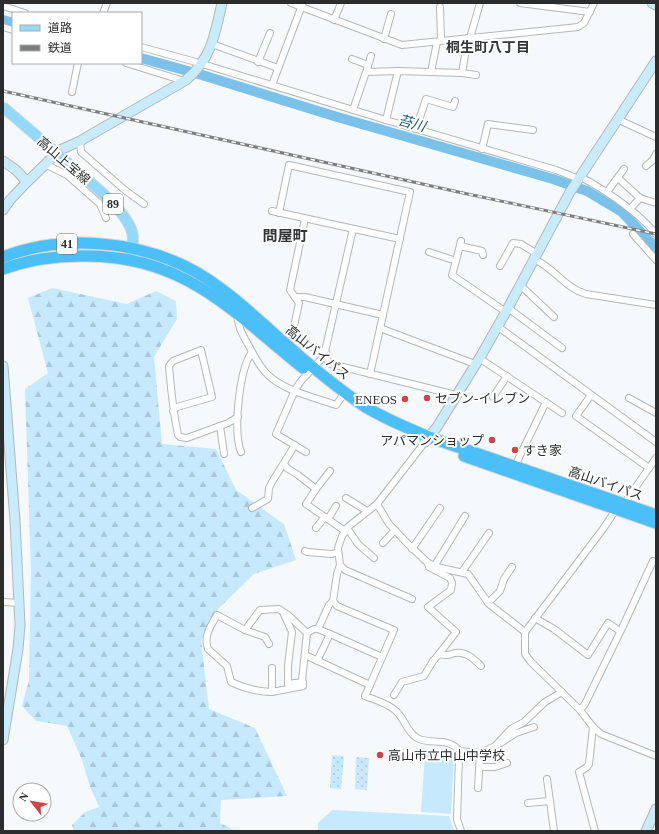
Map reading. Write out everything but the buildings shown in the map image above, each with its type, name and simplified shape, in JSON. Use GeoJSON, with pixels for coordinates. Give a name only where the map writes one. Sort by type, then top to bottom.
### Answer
{"type":"FeatureCollection","features":[{"type":"Feature","properties":{"kind":"highway","name":"41"},"geometry":{"type":"LineString","coordinates":[[3,257],[25,250],[56,245],[90,243],[131,254]]}},
{"type":"Feature","properties":{"kind":"highway","name":"高山バイパス"},"geometry":{"type":"LineString","coordinates":[[131,254],[147,252],[175,262],[212,282],[242,306],[341,398],[376,421],[394,430],[514,466],[619,506],[656,523]]}},
{"type":"Feature","properties":{"kind":"highway","name":"41"},"geometry":{"type":"LineString","coordinates":[[3,269],[24,262],[53,257],[131,254]]}},
{"type":"Feature","properties":{"kind":"highway","name":"高山バイパス"},"geometry":{"type":"LineString","coordinates":[[131,254],[190,281],[205,290],[237,312],[311,370],[364,405],[427,440],[491,466],[619,506],[656,515]]}},
{"type":"Feature","properties":{"kind":"main road","name":"高山上宝線"},"geometry":{"type":"LineString","coordinates":[[3,108],[68,163],[122,214],[132,232],[131,254]]}},
{"type":"Feature","properties":{"kind":"street"},"geometry":{"type":"LineString","coordinates":[[3,210],[27,182],[60,150],[80,141],[185,80],[200,65],[212,44],[222,3]]}},
{"type":"Feature","properties":{"kind":"street"},"geometry":{"type":"LineString","coordinates":[[291,3],[302,5],[334,20],[402,45],[578,27],[584,23],[594,3]]}},
{"type":"Feature","properties":{"kind":"street"},"geometry":{"type":"LineString","coordinates":[[334,20],[341,3]]}},
{"type":"Feature","properties":{"kind":"street"},"geometry":{"type":"LineString","coordinates":[[462,73],[469,38],[480,3]]}},
{"type":"Feature","properties":{"kind":"street"},"geometry":{"type":"LineString","coordinates":[[520,3],[590,12]]}},
{"type":"Feature","properties":{"kind":"street"},"geometry":{"type":"LineString","coordinates":[[652,3],[656,4]]}},
{"type":"Feature","properties":{"kind":"street"},"geometry":{"type":"LineString","coordinates":[[4,5],[22,12]]}},
{"type":"Feature","properties":{"kind":"street"},"geometry":{"type":"LineString","coordinates":[[272,86],[302,5]]}},
{"type":"Feature","properties":{"kind":"street"},"geometry":{"type":"LineString","coordinates":[[431,72],[439,41],[440,7]]}},
{"type":"Feature","properties":{"kind":"street"},"geometry":{"type":"LineString","coordinates":[[384,39],[391,14]]}},
{"type":"Feature","properties":{"kind":"street"},"geometry":{"type":"LineString","coordinates":[[258,62],[270,32]]}},
{"type":"Feature","properties":{"kind":"street"},"geometry":{"type":"LineString","coordinates":[[212,44],[278,68]]}},
{"type":"Feature","properties":{"kind":"street"},"geometry":{"type":"LineString","coordinates":[[142,47],[556,170],[607,192],[630,209],[656,234]]}},
{"type":"Feature","properties":{"kind":"street"},"geometry":{"type":"LineString","coordinates":[[354,110],[371,56]]}},
{"type":"Feature","properties":{"kind":"street"},"geometry":{"type":"LineString","coordinates":[[352,59],[368,65]]}},
{"type":"Feature","properties":{"kind":"street"},"geometry":{"type":"LineString","coordinates":[[318,629],[329,605],[333,601],[337,574],[340,565],[338,552],[339,541],[356,519],[377,504],[427,440],[507,310],[570,192],[656,61]]}},
{"type":"Feature","properties":{"kind":"street"},"geometry":{"type":"LineString","coordinates":[[72,92],[78,64]]}},
{"type":"Feature","properties":{"kind":"street"},"geometry":{"type":"LineString","coordinates":[[129,64],[185,80]]}},
{"type":"Feature","properties":{"kind":"street"},"geometry":{"type":"LineString","coordinates":[[366,72],[398,71],[462,73],[476,75]]}},
{"type":"Feature","properties":{"kind":"street"},"geometry":{"type":"LineString","coordinates":[[386,120],[398,71]]}},
{"type":"Feature","properties":{"kind":"street"},"geometry":{"type":"LineString","coordinates":[[416,129],[426,99],[453,107],[455,101]]}},
{"type":"Feature","properties":{"kind":"street"},"geometry":{"type":"LineString","coordinates":[[617,119],[656,137]]}},
{"type":"Feature","properties":{"kind":"street"},"geometry":{"type":"LineString","coordinates":[[482,149],[488,124],[533,130]]}},
{"type":"Feature","properties":{"kind":"street"},"geometry":{"type":"LineString","coordinates":[[80,141],[81,152],[126,191],[144,204]]}},
{"type":"Feature","properties":{"kind":"street"},"geometry":{"type":"LineString","coordinates":[[646,166],[653,160],[656,154]]}},
{"type":"Feature","properties":{"kind":"street"},"geometry":{"type":"LineString","coordinates":[[3,161],[16,170],[27,182]]}},
{"type":"Feature","properties":{"kind":"street"},"geometry":{"type":"LineString","coordinates":[[45,164],[67,175],[100,204],[106,218]]}},
{"type":"Feature","properties":{"kind":"street"},"geometry":{"type":"LineString","coordinates":[[370,374],[400,239],[410,192],[289,165],[275,212],[400,239]]}},
{"type":"Feature","properties":{"kind":"street"},"geometry":{"type":"LineString","coordinates":[[607,192],[624,169]]}},
{"type":"Feature","properties":{"kind":"street"},"geometry":{"type":"LineString","coordinates":[[618,178],[640,198],[656,203]]}},
{"type":"Feature","properties":{"kind":"street"},"geometry":{"type":"LineString","coordinates":[[630,209],[640,198]]}},
{"type":"Feature","properties":{"kind":"street"},"geometry":{"type":"LineString","coordinates":[[306,219],[290,290],[299,304],[292,336],[300,344],[317,348],[325,354],[331,364],[456,395]]}},
{"type":"Feature","properties":{"kind":"street"},"geometry":{"type":"LineString","coordinates":[[306,452],[276,434],[294,390],[325,354],[353,229]]}},
{"type":"Feature","properties":{"kind":"street"},"geometry":{"type":"LineString","coordinates":[[633,234],[656,260]]}},
{"type":"Feature","properties":{"kind":"street"},"geometry":{"type":"LineString","coordinates":[[500,266],[513,243],[521,244],[566,285],[576,291],[586,294],[656,305]]}},
{"type":"Feature","properties":{"kind":"street"},"geometry":{"type":"LineString","coordinates":[[483,255],[482,251],[461,244],[452,275],[507,310],[562,348]]}},
{"type":"Feature","properties":{"kind":"street"},"geometry":{"type":"LineString","coordinates":[[429,252],[456,261]]}},
{"type":"Feature","properties":{"kind":"street"},"geometry":{"type":"LineString","coordinates":[[520,285],[554,318]]}},
{"type":"Feature","properties":{"kind":"street"},"geometry":{"type":"LineString","coordinates":[[295,297],[305,297],[383,315]]}},
{"type":"Feature","properties":{"kind":"street"},"geometry":{"type":"LineString","coordinates":[[237,312],[238,327],[252,352],[268,375],[294,390],[336,405],[341,398]]}},
{"type":"Feature","properties":{"kind":"street"},"geometry":{"type":"LineString","coordinates":[[497,326],[656,442]]}},
{"type":"Feature","properties":{"kind":"street"},"geometry":{"type":"LineString","coordinates":[[380,328],[477,361],[507,376],[562,413]]}},
{"type":"Feature","properties":{"kind":"street"},"geometry":{"type":"LineString","coordinates":[[173,411],[177,407],[212,397],[202,350],[172,361],[169,366],[173,411],[178,435],[180,437],[187,438],[228,424],[238,417]]}},
{"type":"Feature","properties":{"kind":"street"},"geometry":{"type":"LineString","coordinates":[[241,452],[238,441],[239,398],[246,360],[252,352]]}},
{"type":"Feature","properties":{"kind":"street"},"geometry":{"type":"LineString","coordinates":[[3,366],[13,492],[19,603],[18,649],[3,740]]}},
{"type":"Feature","properties":{"kind":"street"},"geometry":{"type":"LineString","coordinates":[[493,397],[507,376]]}},
{"type":"Feature","properties":{"kind":"street"},"geometry":{"type":"LineString","coordinates":[[591,395],[576,416],[649,468]]}},
{"type":"Feature","properties":{"kind":"street"},"geometry":{"type":"LineString","coordinates":[[629,398],[656,413]]}},
{"type":"Feature","properties":{"kind":"street"},"geometry":{"type":"LineString","coordinates":[[514,466],[546,402]]}},
{"type":"Feature","properties":{"kind":"street"},"geometry":{"type":"LineString","coordinates":[[220,426],[224,454]]}},
{"type":"Feature","properties":{"kind":"street"},"geometry":{"type":"LineString","coordinates":[[252,508],[268,499],[269,488],[272,482],[295,446]]}},
{"type":"Feature","properties":{"kind":"street"},"geometry":{"type":"LineString","coordinates":[[656,458],[525,632],[526,657],[580,710],[593,727],[601,734],[656,756]]}},
{"type":"Feature","properties":{"kind":"street"},"geometry":{"type":"LineString","coordinates":[[284,464],[287,468],[316,489]]}},
{"type":"Feature","properties":{"kind":"street"},"geometry":{"type":"LineString","coordinates":[[330,471],[306,504],[346,530],[358,544],[374,558]]}},
{"type":"Feature","properties":{"kind":"street"},"geometry":{"type":"LineString","coordinates":[[346,498],[367,511]]}},
{"type":"Feature","properties":{"kind":"street"},"geometry":{"type":"LineString","coordinates":[[377,504],[385,519],[412,549],[428,563],[430,568],[450,578],[452,583],[451,590],[428,607],[456,632],[433,660],[424,676],[402,682],[394,695]]}},
{"type":"Feature","properties":{"kind":"street"},"geometry":{"type":"LineString","coordinates":[[316,528],[327,518],[336,506]]}},
{"type":"Feature","properties":{"kind":"street"},"geometry":{"type":"LineString","coordinates":[[412,549],[440,508]]}},
{"type":"Feature","properties":{"kind":"street"},"geometry":{"type":"LineString","coordinates":[[435,565],[464,516]]}},
{"type":"Feature","properties":{"kind":"street"},"geometry":{"type":"LineString","coordinates":[[382,543],[395,530]]}},
{"type":"Feature","properties":{"kind":"street"},"geometry":{"type":"LineString","coordinates":[[462,572],[489,533]]}},
{"type":"Feature","properties":{"kind":"street"},"geometry":{"type":"LineString","coordinates":[[305,551],[332,554],[338,552]]}},
{"type":"Feature","properties":{"kind":"street"},"geometry":{"type":"LineString","coordinates":[[580,710],[585,704],[653,561],[656,562]]}},
{"type":"Feature","properties":{"kind":"street"},"geometry":{"type":"LineString","coordinates":[[428,563],[441,568],[468,574],[488,603],[525,632]]}},
{"type":"Feature","properties":{"kind":"street"},"geometry":{"type":"LineString","coordinates":[[340,565],[345,570],[412,598]]}},
{"type":"Feature","properties":{"kind":"street"},"geometry":{"type":"LineString","coordinates":[[488,603],[500,591],[504,579],[512,567]]}},
{"type":"Feature","properties":{"kind":"street"},"geometry":{"type":"LineString","coordinates":[[333,601],[337,606],[394,630],[365,696],[390,706],[396,711],[408,729],[416,737],[427,741],[450,743],[457,747],[459,751],[456,819],[461,831]]}},
{"type":"Feature","properties":{"kind":"street"},"geometry":{"type":"LineString","coordinates":[[3,602],[19,603]]}},
{"type":"Feature","properties":{"kind":"street"},"geometry":{"type":"LineString","coordinates":[[245,630],[260,610],[279,610],[308,633]]}},
{"type":"Feature","properties":{"kind":"street"},"geometry":{"type":"LineString","coordinates":[[283,612],[292,632],[288,666],[288,684],[303,682]]}},
{"type":"Feature","properties":{"kind":"street"},"geometry":{"type":"LineString","coordinates":[[269,644],[265,637],[245,630],[217,616],[207,635],[208,649],[227,666],[231,682],[253,690],[272,692],[303,686],[308,633],[314,629],[318,629],[382,657]]}},
{"type":"Feature","properties":{"kind":"street"},"geometry":{"type":"LineString","coordinates":[[535,618],[554,629],[588,655],[608,623],[620,631]]}},
{"type":"Feature","properties":{"kind":"street"},"geometry":{"type":"LineString","coordinates":[[317,661],[330,634]]}},
{"type":"Feature","properties":{"kind":"street"},"geometry":{"type":"LineString","coordinates":[[439,654],[447,656],[457,653],[465,654],[481,666]]}},
{"type":"Feature","properties":{"kind":"street"},"geometry":{"type":"LineString","coordinates":[[305,655],[370,685]]}},
{"type":"Feature","properties":{"kind":"street"},"geometry":{"type":"LineString","coordinates":[[272,668],[272,692]]}},
{"type":"Feature","properties":{"kind":"street"},"geometry":{"type":"LineString","coordinates":[[494,746],[511,729],[524,722],[545,702],[562,692]]}},
{"type":"Feature","properties":{"kind":"street"},"geometry":{"type":"LineString","coordinates":[[459,751],[480,753],[516,733],[534,727]]}},
{"type":"Feature","properties":{"kind":"street"},"geometry":{"type":"LineString","coordinates":[[593,727],[589,764],[579,772],[596,831]]}},
{"type":"Feature","properties":{"kind":"street"},"geometry":{"type":"LineString","coordinates":[[478,788],[480,753]]}},
{"type":"Feature","properties":{"kind":"street"},"geometry":{"type":"LineString","coordinates":[[480,767],[495,767],[508,763]]}},
{"type":"Feature","properties":{"kind":"street"},"geometry":{"type":"LineString","coordinates":[[547,779],[554,831]]}},
{"type":"Feature","properties":{"kind":"street"},"geometry":{"type":"LineString","coordinates":[[528,803],[550,801]]}},
{"type":"Feature","properties":{"kind":"street"},"geometry":{"type":"LineString","coordinates":[[646,831],[656,809]]}},
{"type":"Feature","properties":{"kind":"green space"},"geometry":{"type":"Polygon","coordinates":[[[52,288],[127,304],[156,291],[176,301],[177,319],[154,357],[162,444],[216,449],[236,490],[284,524],[296,560],[254,574],[218,609],[201,641],[209,709],[255,728],[287,796],[221,800],[220,823],[235,831],[74,831],[72,825],[85,812],[99,807],[89,784],[82,760],[67,726],[36,721],[22,706],[29,680],[31,572],[25,389],[48,373],[28,298],[52,288]]]}},
{"type":"Feature","properties":{"kind":"green space"},"geometry":{"type":"Polygon","coordinates":[[[332,755],[344,756],[341,789],[330,788],[332,755]]]}},
{"type":"Feature","properties":{"kind":"green space"},"geometry":{"type":"Polygon","coordinates":[[[425,755],[454,757],[451,814],[421,812],[425,755]]]}},
{"type":"Feature","properties":{"kind":"green space"},"geometry":{"type":"Polygon","coordinates":[[[356,757],[369,758],[367,790],[355,789],[356,757]]]}},
{"type":"Feature","properties":{"kind":"green space"},"geometry":{"type":"Polygon","coordinates":[[[332,810],[449,816],[454,831],[318,831],[318,823],[332,810]]]}},
{"type":"Feature","properties":{"kind":"waterway","name":"苔川"},"geometry":{"type":"LineString","coordinates":[[3,20],[12,23]]}},
{"type":"Feature","properties":{"kind":"waterway","name":"苔川"},"geometry":{"type":"LineString","coordinates":[[142,58],[202,75],[334,116],[553,179],[587,191],[622,212],[656,248]]}},
{"type":"Feature","properties":{"kind":"railway"},"geometry":{"type":"LineString","coordinates":[[3,91],[463,193],[656,234]]}},
{"type":"Feature","properties":{"kind":"place","name":"セブン-イレブン"},"geometry":{"type":"Point","coordinates":[427,398]}},
{"type":"Feature","properties":{"kind":"place","name":"ENEOS"},"geometry":{"type":"Point","coordinates":[405,399]}},
{"type":"Feature","properties":{"kind":"place","name":"アパマンショップ"},"geometry":{"type":"Point","coordinates":[492,440]}},
{"type":"Feature","properties":{"kind":"place","name":"すき家"},"geometry":{"type":"Point","coordinates":[515,450]}},
{"type":"Feature","properties":{"kind":"place","name":"高山市立中山中学校"},"geometry":{"type":"Point","coordinates":[380,755]}},
{"type":"Feature","properties":{"kind":"district","name":"桐生町八丁目"},"geometry":{"type":"Point","coordinates":[488,47]}},
{"type":"Feature","properties":{"kind":"district","name":"問屋町"},"geometry":{"type":"Point","coordinates":[285,236]}}]}
